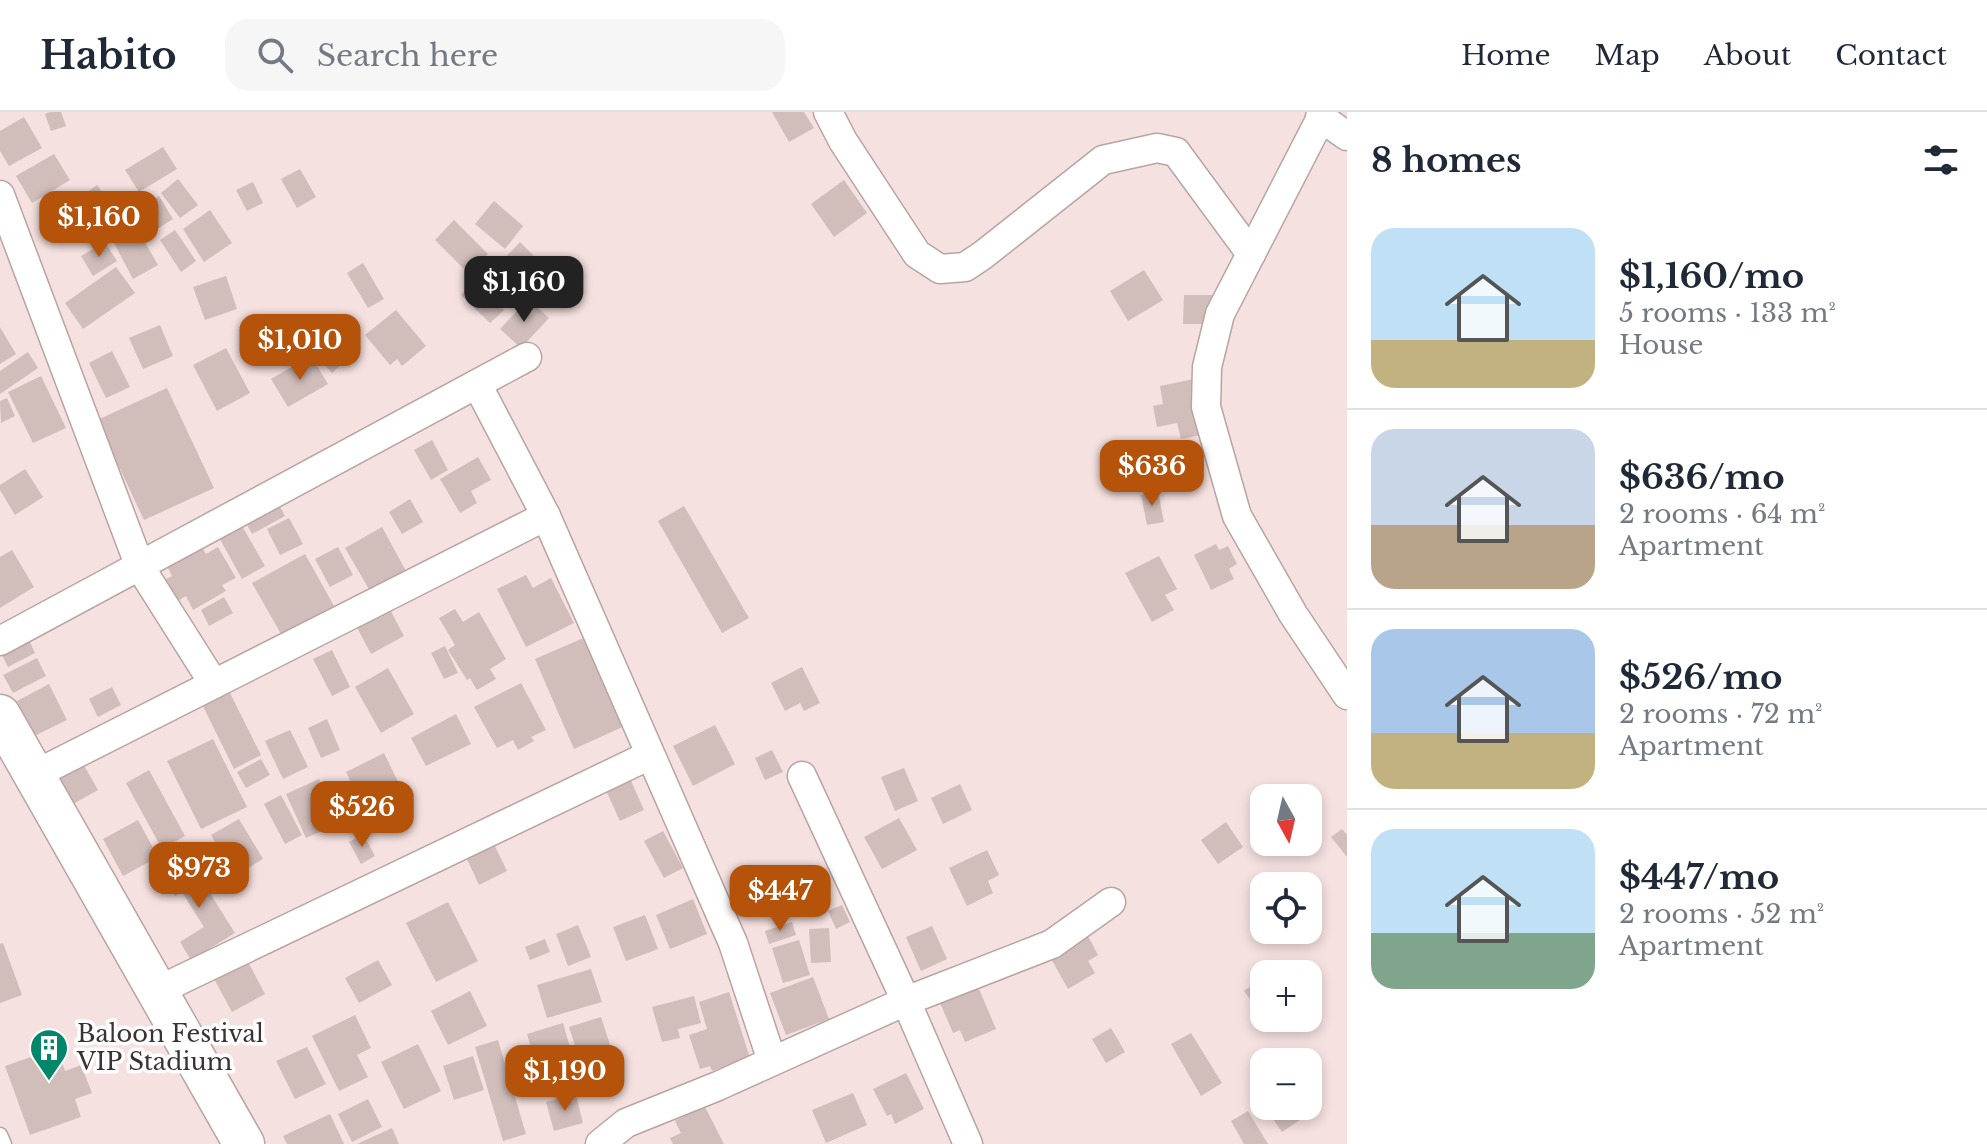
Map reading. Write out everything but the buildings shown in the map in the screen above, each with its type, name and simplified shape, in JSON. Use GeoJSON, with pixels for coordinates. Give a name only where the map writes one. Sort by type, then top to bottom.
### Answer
{"type":"FeatureCollection","features":[{"type":"Feature","properties":{"kind":"main road"},"geometry":{"type":"LineString","coordinates":[[0,715],[244,1144]]}},
{"type":"Feature","properties":{"kind":"street"},"geometry":{"type":"LineString","coordinates":[[828,112],[843,141],[917,254],[940,269],[965,267],[983,255],[1103,160],[1157,148],[1176,152],[1251,254]]}},
{"type":"Feature","properties":{"kind":"street"},"geometry":{"type":"LineString","coordinates":[[1347,136],[1322,115],[1220,314],[1207,367],[1206,407],[1237,516],[1293,614],[1347,695]]}},
{"type":"Feature","properties":{"kind":"street"},"geometry":{"type":"LineString","coordinates":[[0,195],[140,567],[214,684]]}},
{"type":"Feature","properties":{"kind":"street"},"geometry":{"type":"LineString","coordinates":[[0,641],[527,357]]}},
{"type":"Feature","properties":{"kind":"street"},"geometry":{"type":"LineString","coordinates":[[477,384],[546,516],[733,943],[772,1061]]}},
{"type":"Feature","properties":{"kind":"street"},"geometry":{"type":"LineString","coordinates":[[34,775],[546,516]]}},
{"type":"Feature","properties":{"kind":"street"},"geometry":{"type":"LineString","coordinates":[[157,991],[650,755]]}},
{"type":"Feature","properties":{"kind":"street"},"geometry":{"type":"LineString","coordinates":[[802,776],[968,1144]]}},
{"type":"Feature","properties":{"kind":"street"},"geometry":{"type":"LineString","coordinates":[[600,1144],[626,1123],[718,1086],[906,1001],[1052,944],[1111,902]]}},
{"type":"Feature","properties":{"kind":"lane"},"geometry":{"type":"LineString","coordinates":[[0,1135],[4,1144]]}},
{"type":"Feature","properties":{"kind":"place","name":"Baloon Festival VIP Stadium"},"geometry":{"type":"Point","coordinates":[49,1082]}}]}
